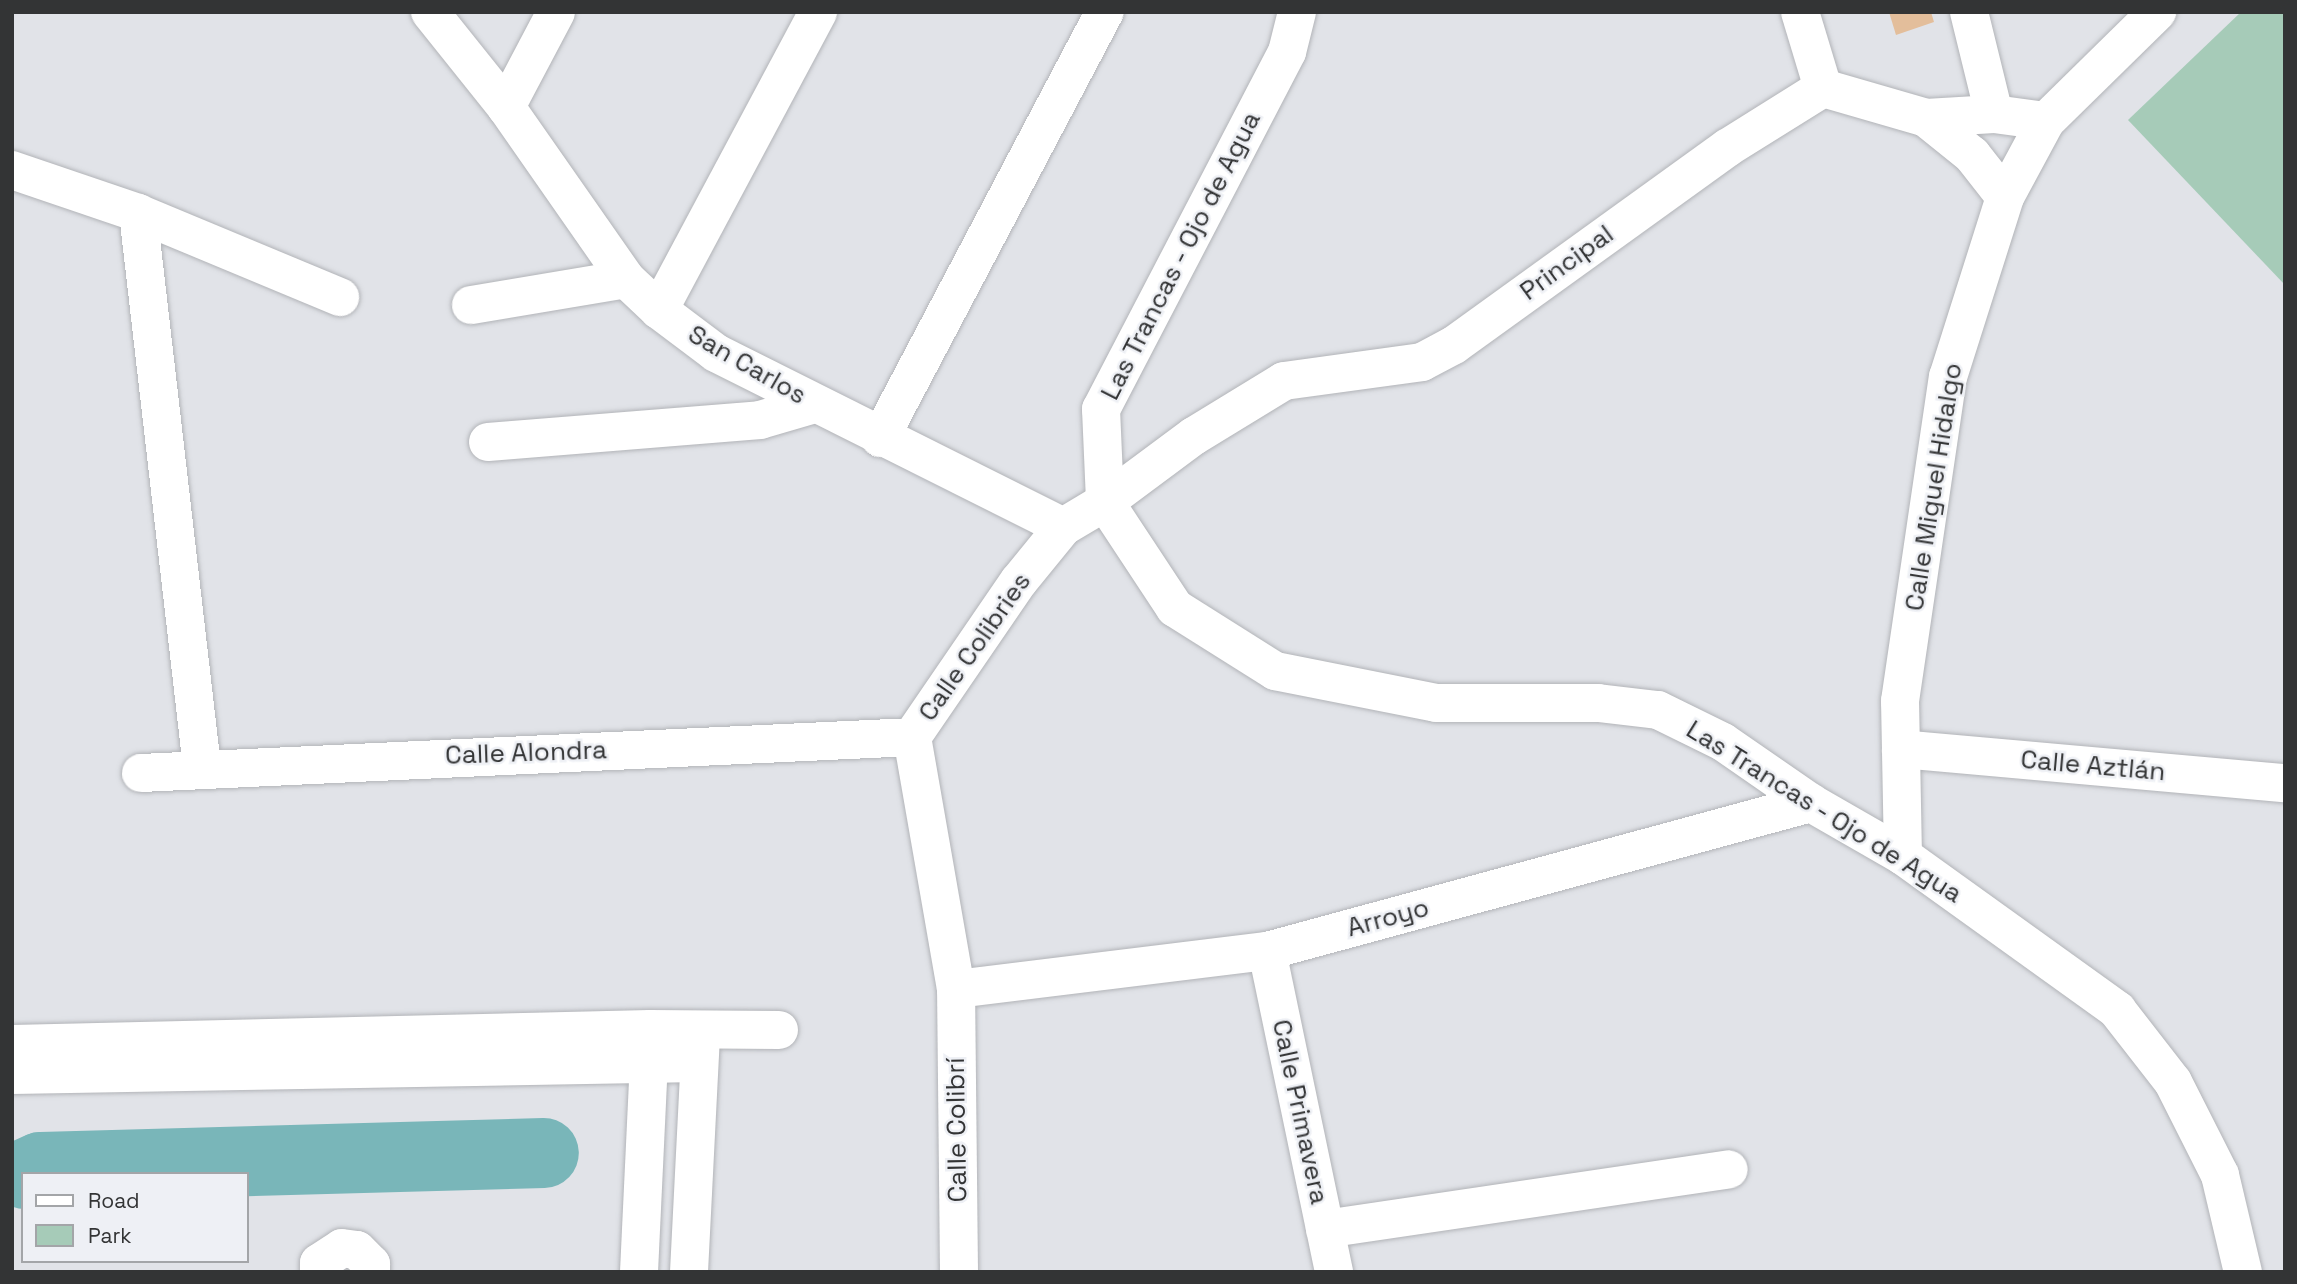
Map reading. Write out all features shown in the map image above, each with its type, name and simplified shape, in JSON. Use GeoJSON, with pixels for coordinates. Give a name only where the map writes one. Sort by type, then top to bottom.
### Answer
{"type":"FeatureCollection","features":[{"type":"Feature","properties":{"kind":"street","name":"San Carlos"},"geometry":{"type":"LineString","coordinates":[[430,12],[506,107],[626,279],[659,310],[716,353],[880,438],[1063,527]]}},
{"type":"Feature","properties":{"kind":"street"},"geometry":{"type":"LineString","coordinates":[[506,107],[556,12]]}},
{"type":"Feature","properties":{"kind":"street"},"geometry":{"type":"LineString","coordinates":[[659,310],[818,12]]}},
{"type":"Feature","properties":{"kind":"street"},"geometry":{"type":"LineString","coordinates":[[880,438],[1105,12]]}},
{"type":"Feature","properties":{"kind":"street","name":"Las Trancas - Ojo de Agua"},"geometry":{"type":"LineString","coordinates":[[1297,12],[1287,52],[1101,409],[1105,502],[1175,608],[1275,671],[1436,703],[1598,703],[1658,710],[1723,741],[1811,803],[1903,856],[2117,1010],[2173,1082],[2220,1175],[2243,1272]]}},
{"type":"Feature","properties":{"kind":"street"},"geometry":{"type":"LineString","coordinates":[[1800,12],[1823,88],[1926,118],[1994,114],[2046,121]]}},
{"type":"Feature","properties":{"kind":"street"},"geometry":{"type":"LineString","coordinates":[[1969,12],[1994,114]]}},
{"type":"Feature","properties":{"kind":"street","name":"Calle Miguel Hidalgo"},"geometry":{"type":"LineString","coordinates":[[1903,856],[1900,701],[1948,377],[2006,197],[2046,121],[2157,12]]}},
{"type":"Feature","properties":{"kind":"street","name":"Principal"},"geometry":{"type":"LineString","coordinates":[[1105,502],[1194,436],[1284,381],[1422,362],[1454,345],[1727,148],[1823,88]]}},
{"type":"Feature","properties":{"kind":"street"},"geometry":{"type":"LineString","coordinates":[[1926,118],[1972,155],[2006,197]]}},
{"type":"Feature","properties":{"kind":"street"},"geometry":{"type":"LineString","coordinates":[[12,170],[138,213],[340,297]]}},
{"type":"Feature","properties":{"kind":"street"},"geometry":{"type":"LineString","coordinates":[[138,213],[202,767]]}},
{"type":"Feature","properties":{"kind":"street"},"geometry":{"type":"LineString","coordinates":[[471,305],[626,279]]}},
{"type":"Feature","properties":{"kind":"street"},"geometry":{"type":"LineString","coordinates":[[488,442],[760,421],[815,404]]}},
{"type":"Feature","properties":{"kind":"street","name":"Calle Colibries"},"geometry":{"type":"LineString","coordinates":[[956,989],[912,737],[1020,581],[1063,527],[1105,502]]}},
{"type":"Feature","properties":{"kind":"street","name":"Calle Alondra"},"geometry":{"type":"LineString","coordinates":[[141,773],[202,767],[912,737]]}},
{"type":"Feature","properties":{"kind":"street","name":"Calle Aztlán"},"geometry":{"type":"LineString","coordinates":[[1901,750],[2285,783]]}},
{"type":"Feature","properties":{"kind":"street","name":"Arroyo"},"geometry":{"type":"LineString","coordinates":[[956,989],[1267,951],[1811,803]]}},
{"type":"Feature","properties":{"kind":"street","name":"Calle Primavera"},"geometry":{"type":"LineString","coordinates":[[1267,951],[1334,1272]]}},
{"type":"Feature","properties":{"kind":"street","name":"Calle Colibrí"},"geometry":{"type":"LineString","coordinates":[[956,989],[959,1272]]}},
{"type":"Feature","properties":{"kind":"street"},"geometry":{"type":"LineString","coordinates":[[12,1044],[700,1046],[779,1030]]}},
{"type":"Feature","properties":{"kind":"street"},"geometry":{"type":"LineString","coordinates":[[12,1075],[649,1045]]}},
{"type":"Feature","properties":{"kind":"street"},"geometry":{"type":"LineString","coordinates":[[639,1272],[649,1045]]}},
{"type":"Feature","properties":{"kind":"street"},"geometry":{"type":"LineString","coordinates":[[689,1272],[700,1046]]}},
{"type":"Feature","properties":{"kind":"street"},"geometry":{"type":"LineString","coordinates":[[1325,1229],[1729,1169]]}},
{"type":"Feature","properties":{"kind":"street"},"geometry":{"type":"LineString","coordinates":[[319,1272],[319,1263],[342,1248],[357,1250],[371,1264],[371,1272]]}},
{"type":"Feature","properties":{"kind":"green space"},"geometry":{"type":"Polygon","coordinates":[[[2241,12],[2285,12],[2285,285],[2128,120],[2241,12]]]}},
{"type":"Feature","properties":{"kind":"building"},"geometry":{"type":"Polygon","coordinates":[[[1889,12],[1931,12],[1934,22],[1896,35],[1889,12]]]}},
{"type":"Feature","properties":{"kind":"waterway"},"geometry":{"type":"LineString","coordinates":[[30,1172],[41,1167],[544,1153]]}}]}
